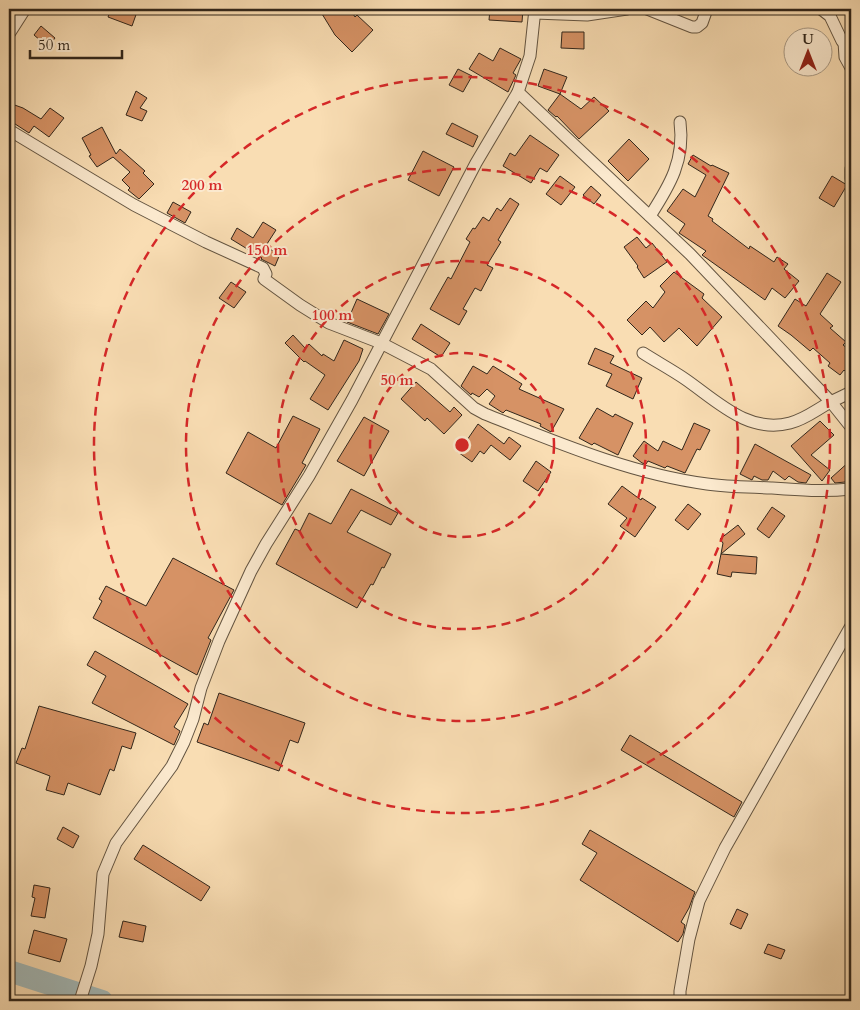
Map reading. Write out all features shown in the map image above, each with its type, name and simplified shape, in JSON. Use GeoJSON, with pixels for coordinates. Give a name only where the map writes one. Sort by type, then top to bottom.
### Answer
{"type":"FeatureCollection","features":[{"type":"Feature","properties":{"kind":"street"},"geometry":{"type":"LineString","coordinates":[[9,34],[25,9]]}},
{"type":"Feature","properties":{"kind":"street"},"geometry":{"type":"LineString","coordinates":[[80,1001],[91,966],[98,934],[103,874],[116,842],[172,766],[187,734],[201,688],[219,641],[251,571],[327,444],[476,163],[518,92],[530,56],[535,11],[587,15],[627,9]]}},
{"type":"Feature","properties":{"kind":"street"},"geometry":{"type":"LineString","coordinates":[[647,9],[692,27],[697,27],[702,22],[707,9]]}},
{"type":"Feature","properties":{"kind":"street"},"geometry":{"type":"LineString","coordinates":[[821,9],[830,16],[837,34],[847,42],[845,57],[851,68]]}},
{"type":"Feature","properties":{"kind":"street"},"geometry":{"type":"LineString","coordinates":[[518,92],[690,254],[831,402],[851,427]]}},
{"type":"Feature","properties":{"kind":"street"},"geometry":{"type":"LineString","coordinates":[[650,216],[675,173],[682,136],[680,122]]}},
{"type":"Feature","properties":{"kind":"street"},"geometry":{"type":"LineString","coordinates":[[9,130],[134,205],[206,242],[263,268],[266,274],[264,280],[300,305],[328,323],[381,343],[431,369],[474,408],[486,414],[576,450],[652,473],[708,484],[829,492],[851,489]]}},
{"type":"Feature","properties":{"kind":"street"},"geometry":{"type":"LineString","coordinates":[[851,169],[851,179]]}},
{"type":"Feature","properties":{"kind":"street"},"geometry":{"type":"LineString","coordinates":[[643,353],[676,373],[737,416],[752,422],[776,425],[790,424],[806,418],[851,392]]}},
{"type":"Feature","properties":{"kind":"street"},"geometry":{"type":"LineString","coordinates":[[680,1001],[689,939],[699,901],[725,848],[851,626]]}},
{"type":"Feature","properties":{"kind":"building"},"geometry":{"type":"Polygon","coordinates":[[[111,9],[138,9],[132,26],[108,17],[111,9]]]}},
{"type":"Feature","properties":{"kind":"building"},"geometry":{"type":"Polygon","coordinates":[[[319,9],[350,9],[355,17],[357,15],[373,30],[352,52],[335,35],[319,9]]]}},
{"type":"Feature","properties":{"kind":"building"},"geometry":{"type":"Polygon","coordinates":[[[490,9],[523,9],[522,22],[489,20],[490,9]]]}},
{"type":"Feature","properties":{"kind":"building"},"geometry":{"type":"Polygon","coordinates":[[[41,26],[55,38],[48,47],[34,35],[41,26]]]}},
{"type":"Feature","properties":{"kind":"building"},"geometry":{"type":"Polygon","coordinates":[[[562,32],[584,32],[584,49],[561,48],[562,32]]]}},
{"type":"Feature","properties":{"kind":"building"},"geometry":{"type":"Polygon","coordinates":[[[500,48],[521,59],[513,73],[516,75],[508,92],[469,69],[479,53],[493,61],[500,48]]]}},
{"type":"Feature","properties":{"kind":"building"},"geometry":{"type":"Polygon","coordinates":[[[458,69],[472,76],[463,92],[449,85],[458,69]]]}},
{"type":"Feature","properties":{"kind":"building"},"geometry":{"type":"Polygon","coordinates":[[[544,69],[567,77],[560,94],[538,86],[544,69]]]}},
{"type":"Feature","properties":{"kind":"building"},"geometry":{"type":"Polygon","coordinates":[[[136,91],[147,98],[140,108],[147,111],[142,121],[126,115],[136,91]]]}},
{"type":"Feature","properties":{"kind":"building"},"geometry":{"type":"Polygon","coordinates":[[[560,94],[581,109],[594,97],[609,111],[579,139],[557,116],[548,110],[560,94]]]}},
{"type":"Feature","properties":{"kind":"building"},"geometry":{"type":"Polygon","coordinates":[[[9,103],[23,108],[41,119],[50,108],[64,118],[49,137],[34,126],[29,133],[9,120],[9,103]]]}},
{"type":"Feature","properties":{"kind":"building"},"geometry":{"type":"Polygon","coordinates":[[[452,123],[478,136],[473,147],[446,134],[452,123]]]}},
{"type":"Feature","properties":{"kind":"building"},"geometry":{"type":"Polygon","coordinates":[[[102,127],[116,154],[120,149],[145,171],[143,173],[154,184],[139,199],[128,190],[130,188],[122,180],[130,172],[113,157],[97,167],[89,156],[91,155],[82,138],[102,127]]]}},
{"type":"Feature","properties":{"kind":"building"},"geometry":{"type":"Polygon","coordinates":[[[530,135],[559,155],[547,172],[540,168],[531,183],[503,166],[510,153],[515,156],[530,135]]]}},
{"type":"Feature","properties":{"kind":"building"},"geometry":{"type":"Polygon","coordinates":[[[629,139],[649,159],[628,181],[608,161],[629,139]]]}},
{"type":"Feature","properties":{"kind":"building"},"geometry":{"type":"Polygon","coordinates":[[[423,151],[454,167],[439,196],[408,180],[423,151]]]}},
{"type":"Feature","properties":{"kind":"building"},"geometry":{"type":"Polygon","coordinates":[[[693,155],[711,166],[729,173],[708,216],[713,219],[712,221],[749,249],[750,246],[774,262],[777,257],[788,264],[784,269],[799,281],[785,298],[772,288],[765,300],[702,255],[706,251],[679,233],[685,224],[667,211],[683,189],[695,197],[706,175],[688,164],[693,155]]]}},
{"type":"Feature","properties":{"kind":"building"},"geometry":{"type":"Polygon","coordinates":[[[560,176],[575,187],[561,205],[546,194],[560,176]]]}},
{"type":"Feature","properties":{"kind":"building"},"geometry":{"type":"Polygon","coordinates":[[[832,176],[847,185],[834,207],[819,198],[832,176]]]}},
{"type":"Feature","properties":{"kind":"building"},"geometry":{"type":"Polygon","coordinates":[[[591,186],[601,195],[594,204],[583,195],[591,186]]]}},
{"type":"Feature","properties":{"kind":"building"},"geometry":{"type":"Polygon","coordinates":[[[510,198],[519,204],[498,240],[501,242],[487,265],[493,268],[481,291],[475,288],[463,309],[467,311],[459,325],[430,309],[448,277],[451,279],[470,242],[466,239],[473,228],[475,229],[483,217],[489,221],[497,208],[501,211],[510,198]]]}},
{"type":"Feature","properties":{"kind":"building"},"geometry":{"type":"Polygon","coordinates":[[[173,202],[191,212],[185,223],[167,213],[173,202]]]}},
{"type":"Feature","properties":{"kind":"building"},"geometry":{"type":"Polygon","coordinates":[[[263,222],[276,230],[265,247],[280,254],[275,266],[231,239],[237,228],[253,238],[263,222]]]}},
{"type":"Feature","properties":{"kind":"building"},"geometry":{"type":"Polygon","coordinates":[[[637,237],[646,248],[652,243],[667,262],[644,278],[624,247],[637,237]]]}},
{"type":"Feature","properties":{"kind":"building"},"geometry":{"type":"Polygon","coordinates":[[[674,272],[704,294],[702,298],[722,317],[697,346],[679,328],[664,342],[650,327],[642,335],[627,320],[646,301],[653,308],[665,292],[660,286],[674,272]]]}},
{"type":"Feature","properties":{"kind":"building"},"geometry":{"type":"Polygon","coordinates":[[[827,273],[841,282],[820,314],[833,326],[830,328],[846,342],[843,345],[851,351],[851,377],[844,370],[840,375],[828,366],[830,363],[813,348],[810,351],[778,326],[795,299],[806,306],[827,273]]]}},
{"type":"Feature","properties":{"kind":"building"},"geometry":{"type":"Polygon","coordinates":[[[231,282],[246,292],[234,308],[219,298],[231,282]]]}},
{"type":"Feature","properties":{"kind":"building"},"geometry":{"type":"Polygon","coordinates":[[[357,299],[389,314],[378,334],[347,322],[357,299]]]}},
{"type":"Feature","properties":{"kind":"building"},"geometry":{"type":"Polygon","coordinates":[[[421,324],[450,343],[441,357],[412,339],[421,324]]]}},
{"type":"Feature","properties":{"kind":"building"},"geometry":{"type":"Polygon","coordinates":[[[293,335],[305,348],[309,344],[322,356],[323,354],[334,361],[344,340],[363,349],[359,361],[328,410],[310,399],[325,375],[304,362],[285,343],[293,335]]]}},
{"type":"Feature","properties":{"kind":"building"},"geometry":{"type":"Polygon","coordinates":[[[595,348],[614,356],[610,363],[642,378],[633,399],[606,386],[612,374],[588,364],[595,348]]]}},
{"type":"Feature","properties":{"kind":"building"},"geometry":{"type":"Polygon","coordinates":[[[473,366],[487,374],[493,366],[522,384],[519,389],[564,409],[551,432],[540,426],[541,424],[506,410],[503,413],[489,404],[495,396],[487,389],[479,397],[472,393],[471,395],[461,386],[473,366]]]}},
{"type":"Feature","properties":{"kind":"building"},"geometry":{"type":"Polygon","coordinates":[[[416,382],[450,412],[454,407],[462,415],[444,434],[427,418],[425,421],[401,399],[416,382]]]}},
{"type":"Feature","properties":{"kind":"building"},"geometry":{"type":"Polygon","coordinates":[[[597,408],[613,417],[615,414],[633,423],[618,455],[579,438],[597,408]]]}},
{"type":"Feature","properties":{"kind":"building"},"geometry":{"type":"Polygon","coordinates":[[[293,416],[320,429],[302,463],[306,465],[282,505],[226,473],[248,432],[276,448],[293,416]]]}},
{"type":"Feature","properties":{"kind":"building"},"geometry":{"type":"Polygon","coordinates":[[[364,417],[389,431],[364,476],[337,461],[364,417]]]}},
{"type":"Feature","properties":{"kind":"building"},"geometry":{"type":"Polygon","coordinates":[[[820,421],[834,435],[811,455],[830,470],[822,481],[791,446],[820,421]]]}},
{"type":"Feature","properties":{"kind":"building"},"geometry":{"type":"Polygon","coordinates":[[[694,423],[710,430],[700,450],[697,449],[685,473],[648,461],[646,464],[642,463],[633,456],[644,441],[658,451],[663,441],[682,450],[694,423]]]}},
{"type":"Feature","properties":{"kind":"building"},"geometry":{"type":"Polygon","coordinates":[[[478,424],[504,444],[509,437],[521,446],[510,460],[491,445],[484,454],[480,451],[472,462],[455,450],[462,441],[465,443],[478,424]]]}},
{"type":"Feature","properties":{"kind":"building"},"geometry":{"type":"Polygon","coordinates":[[[755,444],[811,475],[806,483],[798,482],[789,476],[785,480],[773,471],[768,480],[762,480],[754,476],[752,480],[740,474],[755,444]]]}},
{"type":"Feature","properties":{"kind":"building"},"geometry":{"type":"Polygon","coordinates":[[[851,460],[851,477],[845,482],[835,483],[831,478],[851,460]]]}},
{"type":"Feature","properties":{"kind":"building"},"geometry":{"type":"Polygon","coordinates":[[[536,461],[551,472],[538,491],[523,481],[536,461]]]}},
{"type":"Feature","properties":{"kind":"building"},"geometry":{"type":"Polygon","coordinates":[[[622,486],[641,500],[642,498],[656,507],[635,537],[620,526],[627,518],[608,504],[622,486]]]}},
{"type":"Feature","properties":{"kind":"building"},"geometry":{"type":"Polygon","coordinates":[[[351,489],[398,513],[391,525],[361,510],[347,532],[391,554],[384,568],[382,567],[373,585],[371,584],[357,608],[276,564],[295,529],[300,531],[309,513],[331,524],[351,489]]]}},
{"type":"Feature","properties":{"kind":"building"},"geometry":{"type":"Polygon","coordinates":[[[688,504],[701,514],[688,530],[675,520],[688,504]]]}},
{"type":"Feature","properties":{"kind":"building"},"geometry":{"type":"Polygon","coordinates":[[[772,507],[785,516],[769,538],[757,529],[772,507]]]}},
{"type":"Feature","properties":{"kind":"building"},"geometry":{"type":"Polygon","coordinates":[[[738,525],[745,534],[721,554],[723,543],[720,539],[738,525]]]}},
{"type":"Feature","properties":{"kind":"building"},"geometry":{"type":"Polygon","coordinates":[[[721,554],[757,557],[756,574],[732,572],[731,577],[717,574],[721,554]]]}},
{"type":"Feature","properties":{"kind":"building"},"geometry":{"type":"Polygon","coordinates":[[[173,558],[234,590],[208,638],[211,640],[197,675],[93,618],[102,601],[99,599],[106,586],[146,606],[173,558]]]}},
{"type":"Feature","properties":{"kind":"building"},"geometry":{"type":"Polygon","coordinates":[[[95,651],[188,704],[174,727],[180,731],[174,745],[92,703],[106,676],[87,665],[95,651]]]}},
{"type":"Feature","properties":{"kind":"building"},"geometry":{"type":"Polygon","coordinates":[[[219,693],[305,723],[298,743],[290,740],[279,771],[197,742],[204,723],[208,725],[219,693]]]}},
{"type":"Feature","properties":{"kind":"building"},"geometry":{"type":"Polygon","coordinates":[[[39,706],[136,733],[131,749],[122,746],[114,771],[110,769],[100,795],[68,783],[64,795],[46,790],[50,776],[16,763],[22,748],[25,749],[39,706]]]}},
{"type":"Feature","properties":{"kind":"building"},"geometry":{"type":"Polygon","coordinates":[[[630,735],[742,802],[734,817],[621,750],[630,735]]]}},
{"type":"Feature","properties":{"kind":"building"},"geometry":{"type":"Polygon","coordinates":[[[63,827],[79,836],[73,848],[57,839],[63,827]]]}},
{"type":"Feature","properties":{"kind":"building"},"geometry":{"type":"Polygon","coordinates":[[[590,830],[695,892],[681,922],[685,925],[683,934],[678,942],[580,880],[597,853],[582,844],[590,830]]]}},
{"type":"Feature","properties":{"kind":"building"},"geometry":{"type":"Polygon","coordinates":[[[143,845],[210,887],[201,901],[134,859],[143,845]]]}},
{"type":"Feature","properties":{"kind":"building"},"geometry":{"type":"Polygon","coordinates":[[[34,885],[50,888],[45,918],[31,916],[35,898],[32,897],[34,885]]]}},
{"type":"Feature","properties":{"kind":"building"},"geometry":{"type":"Polygon","coordinates":[[[737,909],[748,914],[741,929],[730,924],[737,909]]]}},
{"type":"Feature","properties":{"kind":"building"},"geometry":{"type":"Polygon","coordinates":[[[123,921],[146,926],[143,942],[119,937],[123,921]]]}},
{"type":"Feature","properties":{"kind":"building"},"geometry":{"type":"Polygon","coordinates":[[[34,930],[67,939],[60,962],[28,953],[34,930]]]}},
{"type":"Feature","properties":{"kind":"building"},"geometry":{"type":"Polygon","coordinates":[[[768,944],[785,950],[781,959],[764,953],[768,944]]]}},
{"type":"Feature","properties":{"kind":"waterway"},"geometry":{"type":"LineString","coordinates":[[9,971],[102,1001]]}}]}
